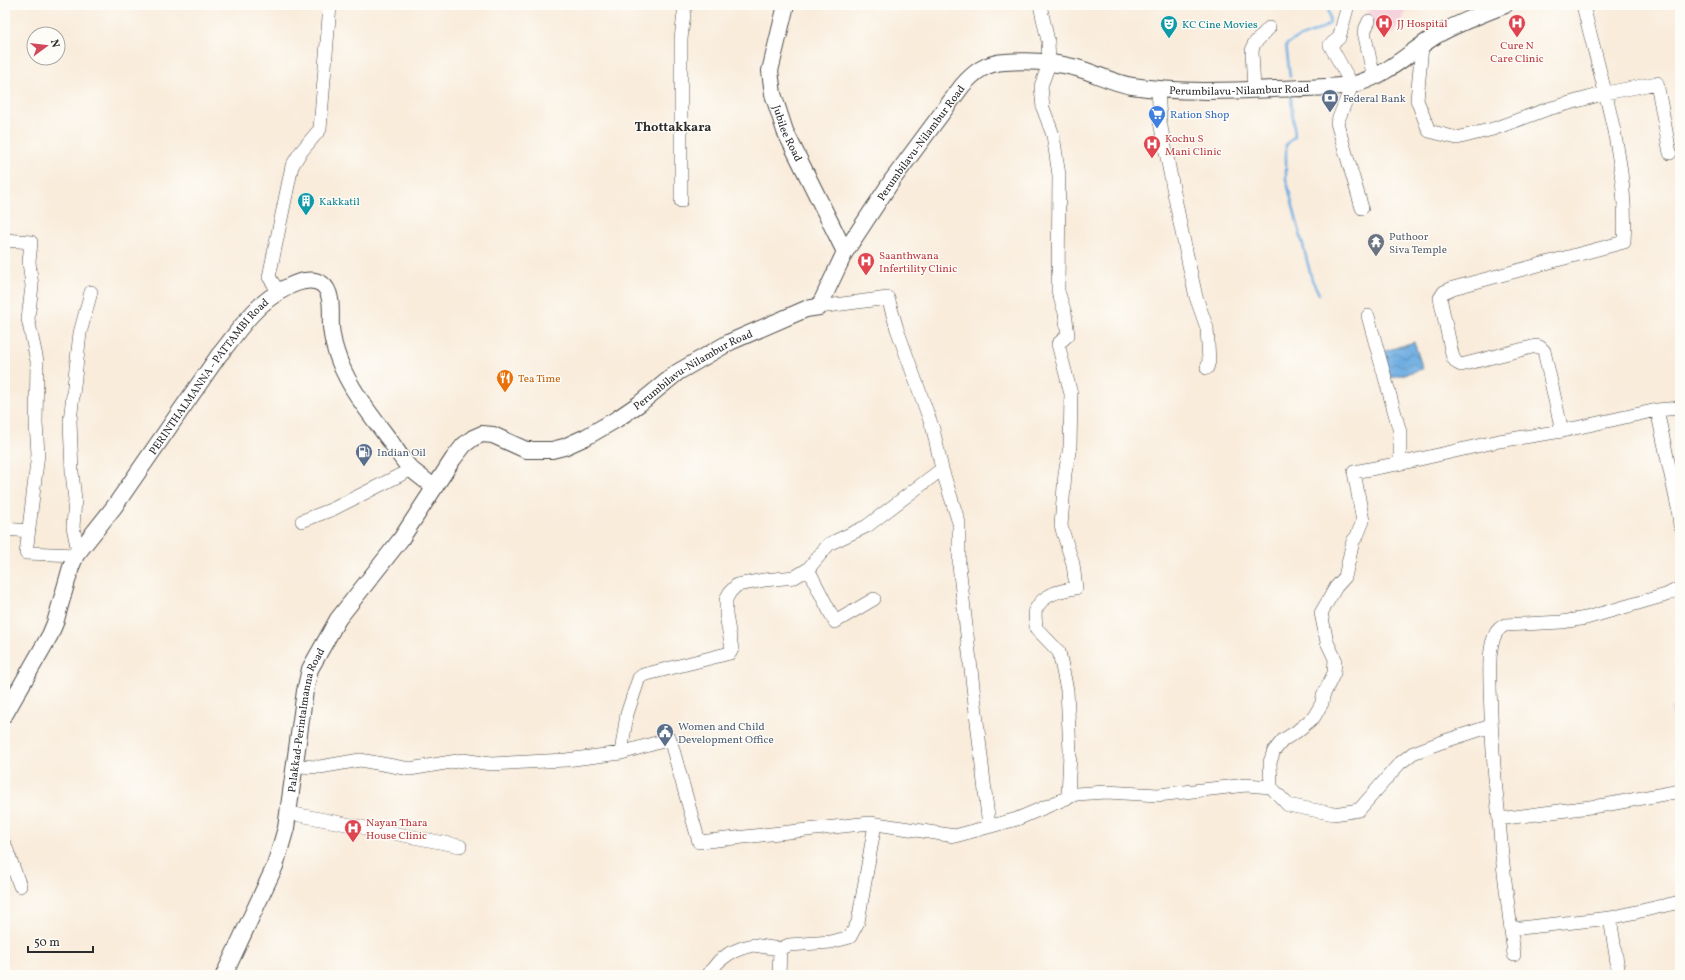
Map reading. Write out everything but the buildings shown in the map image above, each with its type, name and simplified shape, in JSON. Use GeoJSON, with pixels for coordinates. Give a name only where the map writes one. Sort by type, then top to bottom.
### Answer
{"type":"FeatureCollection","features":[{"type":"Feature","properties":{"kind":"main road","name":"Jubilee Road"},"geometry":{"type":"LineString","coordinates":[[786,5],[770,71],[773,94],[784,131],[845,252]]}},
{"type":"Feature","properties":{"kind":"main road","name":"Perumbilavu-Nilambur Road"},"geometry":{"type":"LineString","coordinates":[[434,488],[464,445],[473,438],[482,434],[493,435],[526,450],[552,450],[564,447],[586,437],[617,419],[639,404],[678,372],[730,342],[806,310],[819,307],[845,252],[893,179],[972,74],[992,63],[1005,62],[1049,64],[1078,68],[1130,86],[1158,88],[1254,90],[1352,85],[1374,78],[1399,63],[1447,30],[1505,5]]}},
{"type":"Feature","properties":{"kind":"main road","name":"PERINTHALMANNA - PATTAMBI Road"},"geometry":{"type":"LineString","coordinates":[[5,714],[55,623],[71,567],[77,553],[114,507],[232,339],[254,311],[279,292],[293,284],[314,280],[324,285],[328,292],[331,304],[331,328],[335,346],[339,361],[346,376],[382,431],[412,470],[434,488]]}},
{"type":"Feature","properties":{"kind":"main road","name":"Palakkad-Perintalmanna Road"},"geometry":{"type":"LineString","coordinates":[[224,975],[274,866],[286,828],[296,766],[305,691],[310,669],[338,619],[401,539],[434,488]]}},
{"type":"Feature","properties":{"kind":"street"},"geometry":{"type":"LineString","coordinates":[[279,292],[269,277],[292,166],[300,153],[320,129],[330,5]]}},
{"type":"Feature","properties":{"kind":"street"},"geometry":{"type":"LineString","coordinates":[[681,201],[681,39],[685,5]]}},
{"type":"Feature","properties":{"kind":"street"},"geometry":{"type":"LineString","coordinates":[[1040,5],[1048,41],[1049,64],[1041,86],[1043,108],[1054,135],[1059,175],[1058,291],[1065,313],[1068,334],[1058,344],[1071,394],[1070,447],[1065,473],[1061,526],[1073,564],[1076,588],[1057,591],[1044,598],[1036,610],[1036,628],[1059,652],[1067,690],[1070,752],[1068,798]]}},
{"type":"Feature","properties":{"kind":"street"},"geometry":{"type":"LineString","coordinates":[[1348,5],[1339,38],[1330,45],[1352,85],[1337,123],[1362,208]]}},
{"type":"Feature","properties":{"kind":"street"},"geometry":{"type":"LineString","coordinates":[[1562,431],[1544,351],[1540,347],[1536,346],[1461,365],[1457,363],[1453,358],[1440,298],[1444,292],[1453,288],[1624,242],[1626,220],[1621,170],[1606,93],[1582,5]]}},
{"type":"Feature","properties":{"kind":"street"},"geometry":{"type":"LineString","coordinates":[[1369,21],[1364,32],[1374,78]]}},
{"type":"Feature","properties":{"kind":"street"},"geometry":{"type":"LineString","coordinates":[[1254,90],[1252,51],[1254,44],[1269,28]]}},
{"type":"Feature","properties":{"kind":"street"},"geometry":{"type":"LineString","coordinates":[[1422,46],[1418,100],[1429,131],[1457,138],[1493,129],[1548,109],[1606,93],[1657,83],[1670,153]]}},
{"type":"Feature","properties":{"kind":"street"},"geometry":{"type":"LineString","coordinates":[[1158,88],[1160,122],[1180,220],[1196,297],[1207,328],[1209,360],[1207,368]]}},
{"type":"Feature","properties":{"kind":"street"},"geometry":{"type":"LineString","coordinates":[[5,240],[31,242],[29,262],[32,286],[28,319],[37,361],[36,423],[38,454],[26,553],[77,553],[73,527],[75,500],[72,472],[70,421],[80,333],[91,292]]}},
{"type":"Feature","properties":{"kind":"street"},"geometry":{"type":"LineString","coordinates":[[819,307],[888,298],[897,329],[933,429],[942,469],[959,523],[959,565],[989,826]]}},
{"type":"Feature","properties":{"kind":"street"},"geometry":{"type":"LineString","coordinates":[[1368,316],[1400,432],[1400,459],[1406,462]]}},
{"type":"Feature","properties":{"kind":"street"},"geometry":{"type":"LineString","coordinates":[[1491,726],[1414,753],[1399,764],[1359,810],[1334,814],[1288,805],[1271,787],[1270,762],[1274,751],[1283,740],[1296,732],[1314,717],[1322,703],[1323,696],[1334,673],[1335,659],[1324,630],[1321,613],[1336,587],[1345,577],[1353,541],[1357,536],[1363,521],[1354,472],[1499,441],[1562,431],[1657,410],[1680,408]]}},
{"type":"Feature","properties":{"kind":"street"},"geometry":{"type":"LineString","coordinates":[[1657,410],[1678,508],[1680,526]]}},
{"type":"Feature","properties":{"kind":"street"},"geometry":{"type":"LineString","coordinates":[[621,753],[627,714],[639,678],[643,675],[730,653],[732,649],[726,615],[726,599],[730,592],[738,585],[764,580],[795,577],[808,569],[829,544],[867,526],[942,469]]}},
{"type":"Feature","properties":{"kind":"street"},"geometry":{"type":"LineString","coordinates":[[302,521],[333,509],[412,470]]}},
{"type":"Feature","properties":{"kind":"street"},"geometry":{"type":"LineString","coordinates":[[5,529],[29,531]]}},
{"type":"Feature","properties":{"kind":"street"},"geometry":{"type":"LineString","coordinates":[[808,569],[834,622],[874,599]]}},
{"type":"Feature","properties":{"kind":"street"},"geometry":{"type":"LineString","coordinates":[[1514,954],[1502,856],[1491,726],[1491,646],[1496,632],[1499,628],[1505,625],[1562,622],[1586,618],[1666,595],[1680,588]]}},
{"type":"Feature","properties":{"kind":"street"},"geometry":{"type":"LineString","coordinates":[[296,766],[320,767],[360,760],[410,769],[463,760],[491,764],[566,760],[621,753],[670,739],[700,842],[870,823],[955,836],[1017,818],[1076,794],[1099,793],[1158,795],[1246,785],[1271,787]]}},
{"type":"Feature","properties":{"kind":"street"},"geometry":{"type":"LineString","coordinates":[[1499,819],[1605,805],[1680,791]]}},
{"type":"Feature","properties":{"kind":"street"},"geometry":{"type":"LineString","coordinates":[[289,813],[460,846]]}},
{"type":"Feature","properties":{"kind":"street"},"geometry":{"type":"LineString","coordinates":[[710,975],[710,972],[719,961],[730,953],[742,948],[753,945],[780,949],[789,945],[831,942],[850,936],[858,922],[875,824]]}},
{"type":"Feature","properties":{"kind":"street"},"geometry":{"type":"LineString","coordinates":[[5,845],[20,886]]}},
{"type":"Feature","properties":{"kind":"street"},"geometry":{"type":"LineString","coordinates":[[1511,929],[1610,918],[1680,902]]}},
{"type":"Feature","properties":{"kind":"street"},"geometry":{"type":"LineString","coordinates":[[1610,918],[1619,975]]}},
{"type":"Feature","properties":{"kind":"street"},"geometry":{"type":"LineString","coordinates":[[779,975],[780,949]]}},
{"type":"Feature","properties":{"kind":"shaded area"},"geometry":{"type":"Polygon","coordinates":[[[1372,5],[1410,5],[1393,35],[1364,18],[1372,5]]]}},
{"type":"Feature","properties":{"kind":"shaded area"},"geometry":{"type":"Polygon","coordinates":[[[1680,706],[1680,752],[1670,708],[1680,706]]]}},
{"type":"Feature","properties":{"kind":"water"},"geometry":{"type":"Polygon","coordinates":[[[1414,342],[1423,369],[1390,378],[1382,352],[1414,342]]]}},
{"type":"Feature","properties":{"kind":"waterway"},"geometry":{"type":"LineString","coordinates":[[1290,77],[1286,45],[1291,41],[1319,30],[1330,23],[1328,5]]}},
{"type":"Feature","properties":{"kind":"waterway"},"geometry":{"type":"LineString","coordinates":[[1291,98],[1295,136],[1286,145],[1286,179],[1312,280],[1319,294]]}},
{"type":"Feature","properties":{"kind":"place","name":"JJ Hospital"},"geometry":{"type":"Point","coordinates":[1384,38]}},
{"type":"Feature","properties":{"kind":"place","name":"Cure N Care Clinic"},"geometry":{"type":"Point","coordinates":[1517,38]}},
{"type":"Feature","properties":{"kind":"place","name":"KC Cine Movies"},"geometry":{"type":"Point","coordinates":[1169,39]}},
{"type":"Feature","properties":{"kind":"place","name":"Federal Bank"},"geometry":{"type":"Point","coordinates":[1330,113]}},
{"type":"Feature","properties":{"kind":"place","name":"Ration Shop"},"geometry":{"type":"Point","coordinates":[1157,129]}},
{"type":"Feature","properties":{"kind":"place","name":"Kochu S Mani Clinic"},"geometry":{"type":"Point","coordinates":[1152,159]}},
{"type":"Feature","properties":{"kind":"place","name":"Kakkatil"},"geometry":{"type":"Point","coordinates":[306,216]}},
{"type":"Feature","properties":{"kind":"place","name":"Puthoor Siva Temple"},"geometry":{"type":"Point","coordinates":[1376,257]}},
{"type":"Feature","properties":{"kind":"place","name":"Saanthwana Infertility Clinic"},"geometry":{"type":"Point","coordinates":[866,276]}},
{"type":"Feature","properties":{"kind":"place","name":"Tea Time"},"geometry":{"type":"Point","coordinates":[505,393]}},
{"type":"Feature","properties":{"kind":"place","name":"Indian Oil"},"geometry":{"type":"Point","coordinates":[364,467]}},
{"type":"Feature","properties":{"kind":"place","name":"Women and Child Development Office"},"geometry":{"type":"Point","coordinates":[665,747]}},
{"type":"Feature","properties":{"kind":"place","name":"Nayan Thara House Clinic"},"geometry":{"type":"Point","coordinates":[353,843]}},
{"type":"Feature","properties":{"kind":"district","name":"Thottakkara"},"geometry":{"type":"Point","coordinates":[673,126]}}]}
